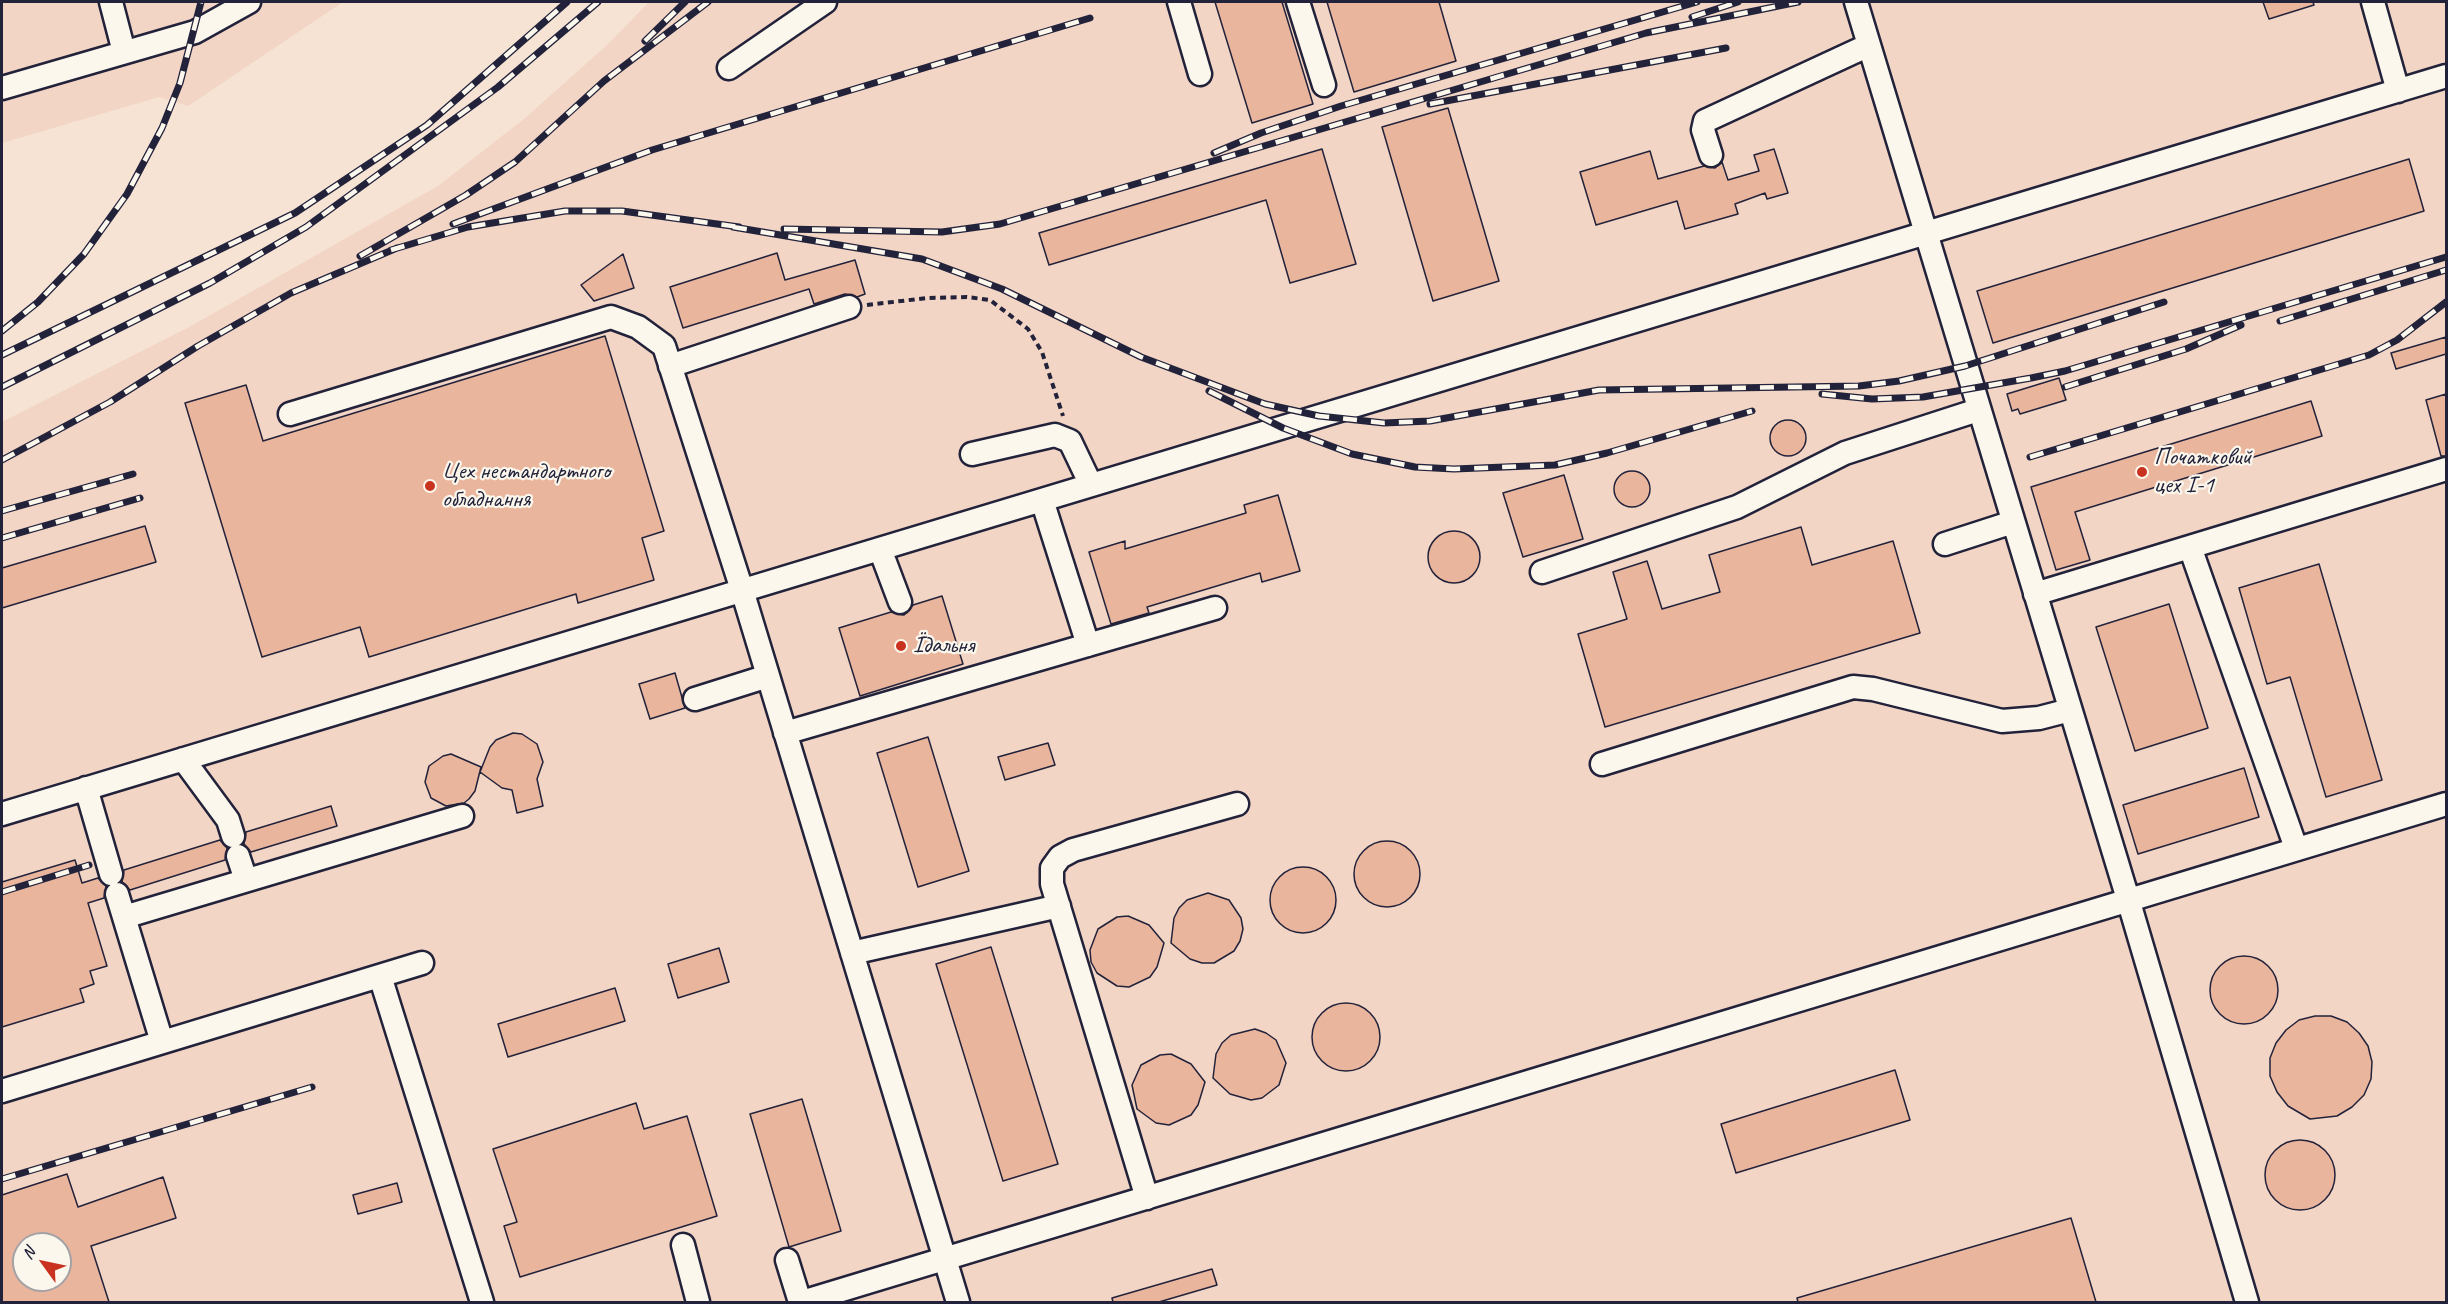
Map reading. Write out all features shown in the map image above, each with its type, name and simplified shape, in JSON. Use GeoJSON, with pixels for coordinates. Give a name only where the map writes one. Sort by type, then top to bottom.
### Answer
{"type":"FeatureCollection","features":[{"type":"Feature","properties":{"kind":"lane"},"geometry":{"type":"LineString","coordinates":[[111,2],[124,52]]}},
{"type":"Feature","properties":{"kind":"lane"},"geometry":{"type":"LineString","coordinates":[[2,88],[195,32],[249,2]]}},
{"type":"Feature","properties":{"kind":"lane"},"geometry":{"type":"LineString","coordinates":[[729,68],[825,2]]}},
{"type":"Feature","properties":{"kind":"lane"},"geometry":{"type":"LineString","coordinates":[[1179,2],[1200,74]]}},
{"type":"Feature","properties":{"kind":"lane"},"geometry":{"type":"LineString","coordinates":[[1298,2],[1324,85]]}},
{"type":"Feature","properties":{"kind":"lane"},"geometry":{"type":"LineString","coordinates":[[1856,2],[2128,898],[2247,1302]]}},
{"type":"Feature","properties":{"kind":"lane"},"geometry":{"type":"LineString","coordinates":[[2373,2],[2398,91]]}},
{"type":"Feature","properties":{"kind":"lane"},"geometry":{"type":"LineString","coordinates":[[1711,155],[1703,130],[1705,121],[1869,45]]}},
{"type":"Feature","properties":{"kind":"lane"},"geometry":{"type":"LineString","coordinates":[[2,813],[2446,76]]}},
{"type":"Feature","properties":{"kind":"lane"},"geometry":{"type":"LineString","coordinates":[[670,366],[849,307]]}},
{"type":"Feature","properties":{"kind":"lane"},"geometry":{"type":"LineString","coordinates":[[290,414],[610,317],[638,327],[664,346],[742,590],[958,1302]]}},
{"type":"Feature","properties":{"kind":"lane"},"geometry":{"type":"LineString","coordinates":[[1542,572],[1737,507],[1845,453],[1978,410]]}},
{"type":"Feature","properties":{"kind":"lane"},"geometry":{"type":"LineString","coordinates":[[972,454],[1055,435],[1071,441],[1090,485]]}},
{"type":"Feature","properties":{"kind":"lane"},"geometry":{"type":"LineString","coordinates":[[2035,594],[2446,469]]}},
{"type":"Feature","properties":{"kind":"lane"},"geometry":{"type":"LineString","coordinates":[[1042,500],[1088,645]]}},
{"type":"Feature","properties":{"kind":"lane"},"geometry":{"type":"LineString","coordinates":[[1945,544],[2013,522]]}},
{"type":"Feature","properties":{"kind":"lane"},"geometry":{"type":"LineString","coordinates":[[2190,547],[2296,848]]}},
{"type":"Feature","properties":{"kind":"lane"},"geometry":{"type":"LineString","coordinates":[[880,549],[900,602]]}},
{"type":"Feature","properties":{"kind":"lane"},"geometry":{"type":"LineString","coordinates":[[786,734],[1215,608]]}},
{"type":"Feature","properties":{"kind":"lane"},"geometry":{"type":"LineString","coordinates":[[696,699],[768,676]]}},
{"type":"Feature","properties":{"kind":"lane"},"geometry":{"type":"LineString","coordinates":[[1602,764],[1853,687],[1873,688],[2002,721],[2038,718],[2070,710]]}},
{"type":"Feature","properties":{"kind":"lane"},"geometry":{"type":"LineString","coordinates":[[183,759],[228,820],[246,880]]}},
{"type":"Feature","properties":{"kind":"lane"},"geometry":{"type":"LineString","coordinates":[[86,788],[162,1042]]}},
{"type":"Feature","properties":{"kind":"lane"},"geometry":{"type":"LineString","coordinates":[[1147,1198],[1052,884],[1052,868],[1067,853],[1237,804]]}},
{"type":"Feature","properties":{"kind":"lane"},"geometry":{"type":"LineString","coordinates":[[787,1260],[801,1302],[2128,898],[2446,804]]}},
{"type":"Feature","properties":{"kind":"lane"},"geometry":{"type":"LineString","coordinates":[[124,917],[462,816]]}},
{"type":"Feature","properties":{"kind":"lane"},"geometry":{"type":"LineString","coordinates":[[852,953],[1059,906]]}},
{"type":"Feature","properties":{"kind":"lane"},"geometry":{"type":"LineString","coordinates":[[2,1091],[422,963]]}},
{"type":"Feature","properties":{"kind":"lane"},"geometry":{"type":"LineString","coordinates":[[380,976],[482,1302]]}},
{"type":"Feature","properties":{"kind":"lane"},"geometry":{"type":"LineString","coordinates":[[683,1245],[698,1302]]}},
{"type":"Feature","properties":{"kind":"path"},"geometry":{"type":"LineString","coordinates":[[849,307],[927,298],[967,297],[990,300],[1028,329],[1042,352],[1071,441]]}},
{"type":"Feature","properties":{"kind":"shaded area"},"geometry":{"type":"Polygon","coordinates":[[[2,2],[343,2],[188,106],[159,97],[2,143],[2,2]]]}},
{"type":"Feature","properties":{"kind":"shaded area"},"geometry":{"type":"Polygon","coordinates":[[[649,2],[2446,2],[2446,1302],[2,1302],[2,422],[191,326],[438,186],[524,119],[606,46],[649,2]]]}},
{"type":"Feature","properties":{"kind":"building"},"geometry":{"type":"Polygon","coordinates":[[[1215,2],[1282,2],[1313,104],[1252,123],[1215,2]]]}},
{"type":"Feature","properties":{"kind":"building"},"geometry":{"type":"Polygon","coordinates":[[[1327,2],[1439,2],[1456,61],[1354,92],[1327,2]]]}},
{"type":"Feature","properties":{"kind":"building"},"geometry":{"type":"Polygon","coordinates":[[[2263,2],[2313,2],[2314,5],[2269,19],[2263,2]]]}},
{"type":"Feature","properties":{"kind":"building"},"geometry":{"type":"Polygon","coordinates":[[[1448,108],[1499,281],[1433,301],[1382,127],[1448,108]]]}},
{"type":"Feature","properties":{"kind":"building"},"geometry":{"type":"Polygon","coordinates":[[[1322,149],[1356,264],[1290,283],[1266,200],[1049,265],[1039,233],[1322,149]]]}},
{"type":"Feature","properties":{"kind":"building"},"geometry":{"type":"Polygon","coordinates":[[[1774,149],[1788,193],[1767,199],[1765,193],[1735,204],[1738,214],[1685,229],[1677,201],[1596,225],[1580,172],[1650,151],[1658,179],[1704,166],[1715,168],[1722,162],[1728,180],[1759,171],[1754,155],[1774,149]]]}},
{"type":"Feature","properties":{"kind":"building"},"geometry":{"type":"Polygon","coordinates":[[[2409,159],[2424,211],[1993,343],[1977,291],[2409,159]]]}},
{"type":"Feature","properties":{"kind":"building"},"geometry":{"type":"Polygon","coordinates":[[[777,253],[785,280],[855,260],[865,294],[857,297],[845,294],[814,304],[809,289],[683,328],[670,287],[777,253]]]}},
{"type":"Feature","properties":{"kind":"building"},"geometry":{"type":"Polygon","coordinates":[[[623,254],[634,288],[594,301],[581,285],[623,254]]]}},
{"type":"Feature","properties":{"kind":"building","name":"Цех нестандартного обладнання"},"geometry":{"type":"Polygon","coordinates":[[[605,336],[664,531],[642,538],[654,580],[578,603],[576,594],[369,657],[360,627],[262,657],[185,403],[246,385],[263,441],[605,336]]]}},
{"type":"Feature","properties":{"kind":"building"},"geometry":{"type":"Polygon","coordinates":[[[2446,337],[2446,354],[2396,369],[2391,353],[2446,337]]]}},
{"type":"Feature","properties":{"kind":"building"},"geometry":{"type":"Polygon","coordinates":[[[2059,378],[2066,400],[2020,414],[2018,409],[2012,411],[2007,394],[2059,378]]]}},
{"type":"Feature","properties":{"kind":"building"},"geometry":{"type":"Polygon","coordinates":[[[2446,394],[2446,456],[2441,456],[2426,400],[2446,394]]]}},
{"type":"Feature","properties":{"kind":"building","name":"Початковий цех І-1"},"geometry":{"type":"Polygon","coordinates":[[[2311,401],[2322,436],[2075,512],[2090,560],[2056,570],[2031,487],[2311,401]]]}},
{"type":"Feature","properties":{"kind":"building"},"geometry":{"type":"Polygon","coordinates":[[[1788,420],[1801,425],[1806,438],[1801,451],[1788,456],[1775,451],[1770,438],[1775,425],[1788,420]]]}},
{"type":"Feature","properties":{"kind":"building"},"geometry":{"type":"Polygon","coordinates":[[[1632,471],[1645,476],[1650,489],[1645,502],[1632,507],[1619,502],[1614,489],[1619,476],[1632,471]]]}},
{"type":"Feature","properties":{"kind":"building"},"geometry":{"type":"Polygon","coordinates":[[[1564,475],[1583,539],[1523,557],[1503,493],[1564,475]]]}},
{"type":"Feature","properties":{"kind":"building"},"geometry":{"type":"Polygon","coordinates":[[[1278,495],[1300,571],[1262,582],[1260,573],[1147,607],[1149,613],[1111,624],[1089,552],[1125,541],[1125,549],[1246,513],[1244,505],[1278,495]]]}},
{"type":"Feature","properties":{"kind":"building"},"geometry":{"type":"Polygon","coordinates":[[[145,526],[156,562],[2,608],[2,568],[145,526]]]}},
{"type":"Feature","properties":{"kind":"building"},"geometry":{"type":"Polygon","coordinates":[[[1801,527],[1812,565],[1893,541],[1920,633],[1605,727],[1578,634],[1627,619],[1613,572],[1647,561],[1662,609],[1720,592],[1709,555],[1801,527]]]}},
{"type":"Feature","properties":{"kind":"building"},"geometry":{"type":"Polygon","coordinates":[[[1454,531],[1464,533],[1472,539],[1478,547],[1480,557],[1478,567],[1472,575],[1464,581],[1454,583],[1444,581],[1436,575],[1430,567],[1428,557],[1430,547],[1436,539],[1444,533],[1454,531]]]}},
{"type":"Feature","properties":{"kind":"building"},"geometry":{"type":"Polygon","coordinates":[[[2319,564],[2382,780],[2326,797],[2290,677],[2267,684],[2239,588],[2319,564]]]}},
{"type":"Feature","properties":{"kind":"building","name":"Їдальня"},"geometry":{"type":"Polygon","coordinates":[[[942,596],[963,664],[860,696],[839,628],[891,612],[904,615],[913,605],[942,596]]]}},
{"type":"Feature","properties":{"kind":"building"},"geometry":{"type":"Polygon","coordinates":[[[2169,604],[2208,728],[2135,751],[2096,627],[2169,604]]]}},
{"type":"Feature","properties":{"kind":"building"},"geometry":{"type":"Polygon","coordinates":[[[675,673],[685,708],[650,719],[639,684],[675,673]]]}},
{"type":"Feature","properties":{"kind":"building"},"geometry":{"type":"Polygon","coordinates":[[[513,733],[522,734],[537,744],[543,762],[537,779],[543,806],[517,813],[512,790],[502,788],[480,772],[490,747],[496,740],[513,733]]]}},
{"type":"Feature","properties":{"kind":"building"},"geometry":{"type":"Polygon","coordinates":[[[928,737],[969,871],[918,887],[877,753],[928,737]]]}},
{"type":"Feature","properties":{"kind":"building"},"geometry":{"type":"Polygon","coordinates":[[[1048,743],[1055,765],[1005,780],[998,757],[1048,743]]]}},
{"type":"Feature","properties":{"kind":"building"},"geometry":{"type":"Polygon","coordinates":[[[451,754],[481,767],[475,791],[469,799],[464,803],[446,806],[431,798],[425,782],[429,766],[443,756],[451,754]]]}},
{"type":"Feature","properties":{"kind":"building"},"geometry":{"type":"Polygon","coordinates":[[[2244,768],[2259,817],[2138,854],[2123,805],[2244,768]]]}},
{"type":"Feature","properties":{"kind":"building"},"geometry":{"type":"Polygon","coordinates":[[[331,806],[337,826],[251,852],[244,844],[246,832],[331,806]]]}},
{"type":"Feature","properties":{"kind":"building"},"geometry":{"type":"Polygon","coordinates":[[[220,840],[227,848],[225,860],[130,890],[122,882],[124,870],[220,840]]]}},
{"type":"Feature","properties":{"kind":"building"},"geometry":{"type":"Polygon","coordinates":[[[1387,841],[1400,843],[1410,851],[1418,861],[1420,874],[1418,887],[1410,897],[1400,905],[1387,907],[1374,905],[1364,897],[1356,887],[1354,874],[1356,861],[1364,851],[1374,843],[1387,841]]]}},
{"type":"Feature","properties":{"kind":"building"},"geometry":{"type":"Polygon","coordinates":[[[75,860],[82,883],[98,878],[106,886],[104,898],[88,903],[107,966],[90,971],[94,984],[80,989],[84,1002],[2,1027],[2,882],[75,860]]]}},
{"type":"Feature","properties":{"kind":"building"},"geometry":{"type":"Polygon","coordinates":[[[1303,867],[1316,870],[1326,877],[1333,887],[1336,900],[1333,913],[1326,923],[1316,930],[1303,933],[1290,930],[1280,923],[1273,913],[1270,900],[1273,887],[1280,877],[1290,870],[1303,867]]]}},
{"type":"Feature","properties":{"kind":"building"},"geometry":{"type":"Polygon","coordinates":[[[1208,893],[1229,900],[1241,918],[1243,929],[1234,951],[1214,963],[1202,963],[1190,959],[1171,943],[1174,918],[1179,908],[1187,900],[1208,893]]]}},
{"type":"Feature","properties":{"kind":"building"},"geometry":{"type":"Polygon","coordinates":[[[1128,916],[1149,925],[1164,943],[1157,967],[1150,977],[1129,987],[1117,986],[1097,973],[1091,962],[1090,950],[1098,929],[1117,917],[1128,916]]]}},
{"type":"Feature","properties":{"kind":"building"},"geometry":{"type":"Polygon","coordinates":[[[991,947],[1058,1164],[1003,1181],[936,964],[991,947]]]}},
{"type":"Feature","properties":{"kind":"building"},"geometry":{"type":"Polygon","coordinates":[[[719,948],[729,982],[678,998],[668,964],[719,948]]]}},
{"type":"Feature","properties":{"kind":"building"},"geometry":{"type":"Polygon","coordinates":[[[2251,956],[2263,962],[2272,971],[2278,983],[2276,1003],[2268,1014],[2251,1024],[2237,1024],[2220,1014],[2212,1003],[2210,983],[2220,966],[2231,958],[2251,956]]]}},
{"type":"Feature","properties":{"kind":"building"},"geometry":{"type":"Polygon","coordinates":[[[615,988],[625,1021],[508,1057],[498,1024],[615,988]]]}},
{"type":"Feature","properties":{"kind":"building"},"geometry":{"type":"Polygon","coordinates":[[[1346,1003],[1359,1006],[1370,1013],[1377,1024],[1380,1037],[1377,1050],[1370,1061],[1359,1068],[1346,1071],[1333,1068],[1322,1061],[1315,1050],[1312,1037],[1315,1024],[1322,1013],[1333,1006],[1346,1003]]]}},
{"type":"Feature","properties":{"kind":"building"},"geometry":{"type":"Polygon","coordinates":[[[2315,1016],[2331,1016],[2347,1022],[2368,1046],[2372,1062],[2371,1079],[2364,1095],[2352,1107],[2337,1116],[2310,1119],[2288,1106],[2277,1092],[2270,1076],[2270,1058],[2276,1043],[2286,1030],[2299,1020],[2315,1016]]]}},
{"type":"Feature","properties":{"kind":"building"},"geometry":{"type":"Polygon","coordinates":[[[1255,1029],[1276,1040],[1286,1063],[1279,1085],[1262,1098],[1251,1100],[1230,1094],[1213,1078],[1216,1054],[1222,1043],[1231,1035],[1255,1029]]]}},
{"type":"Feature","properties":{"kind":"building"},"geometry":{"type":"Polygon","coordinates":[[[1171,1054],[1191,1064],[1205,1082],[1198,1105],[1191,1115],[1169,1125],[1156,1123],[1137,1109],[1132,1085],[1141,1065],[1160,1055],[1171,1054]]]}},
{"type":"Feature","properties":{"kind":"building"},"geometry":{"type":"Polygon","coordinates":[[[1895,1070],[1910,1120],[1736,1173],[1721,1124],[1895,1070]]]}},
{"type":"Feature","properties":{"kind":"building"},"geometry":{"type":"Polygon","coordinates":[[[802,1099],[841,1231],[789,1247],[750,1114],[802,1099]]]}},
{"type":"Feature","properties":{"kind":"building"},"geometry":{"type":"Polygon","coordinates":[[[636,1103],[644,1129],[687,1116],[717,1216],[520,1277],[504,1226],[517,1222],[493,1149],[636,1103]]]}},
{"type":"Feature","properties":{"kind":"building"},"geometry":{"type":"Polygon","coordinates":[[[2307,1140],[2320,1146],[2329,1155],[2333,1161],[2335,1175],[2333,1189],[2325,1200],[2314,1208],[2293,1210],[2275,1200],[2267,1189],[2265,1168],[2275,1150],[2286,1142],[2307,1140]]]}},
{"type":"Feature","properties":{"kind":"building"},"geometry":{"type":"Polygon","coordinates":[[[67,1174],[78,1207],[163,1177],[176,1218],[91,1246],[109,1302],[2,1302],[2,1195],[67,1174]]]}},
{"type":"Feature","properties":{"kind":"building"},"geometry":{"type":"Polygon","coordinates":[[[397,1183],[402,1202],[358,1214],[353,1195],[397,1183]]]}},
{"type":"Feature","properties":{"kind":"building"},"geometry":{"type":"Polygon","coordinates":[[[2071,1218],[2096,1302],[1798,1302],[1797,1298],[2071,1218]]]}},
{"type":"Feature","properties":{"kind":"building"},"geometry":{"type":"Polygon","coordinates":[[[1212,1269],[1217,1285],[1159,1302],[1113,1302],[1112,1298],[1212,1269]]]}},
{"type":"Feature","properties":{"kind":"railway"},"geometry":{"type":"LineString","coordinates":[[2,331],[38,302],[84,254],[127,194],[162,128],[180,83],[201,2]]}},
{"type":"Feature","properties":{"kind":"railway"},"geometry":{"type":"LineString","coordinates":[[2,355],[295,213],[427,125],[567,2]]}},
{"type":"Feature","properties":{"kind":"railway"},"geometry":{"type":"LineString","coordinates":[[2,387],[210,283],[306,227],[498,87],[598,2]]}},
{"type":"Feature","properties":{"kind":"railway"},"geometry":{"type":"LineString","coordinates":[[645,41],[685,2]]}},
{"type":"Feature","properties":{"kind":"railway"},"geometry":{"type":"LineString","coordinates":[[360,256],[466,195],[515,162],[604,81],[708,2]]}},
{"type":"Feature","properties":{"kind":"railway"},"geometry":{"type":"LineString","coordinates":[[1214,153],[1261,133],[1341,106],[1697,2]]}},
{"type":"Feature","properties":{"kind":"railway"},"geometry":{"type":"LineString","coordinates":[[1692,17],[1738,2]]}},
{"type":"Feature","properties":{"kind":"railway"},"geometry":{"type":"LineString","coordinates":[[784,229],[942,232],[1000,224],[1646,33],[1798,2]]}},
{"type":"Feature","properties":{"kind":"railway"},"geometry":{"type":"LineString","coordinates":[[453,224],[652,150],[1090,18]]}},
{"type":"Feature","properties":{"kind":"railway"},"geometry":{"type":"LineString","coordinates":[[1430,104],[1726,48]]}},
{"type":"Feature","properties":{"kind":"railway"},"geometry":{"type":"LineString","coordinates":[[391,250],[468,227],[565,211],[622,211],[739,227]]}},
{"type":"Feature","properties":{"kind":"railway"},"geometry":{"type":"LineString","coordinates":[[733,227],[922,259],[1002,289],[1141,357],[1265,404],[1319,416],[1384,423],[1430,421],[1599,390],[1859,386],[1899,381],[1965,366],[2164,302]]}},
{"type":"Feature","properties":{"kind":"railway"},"geometry":{"type":"LineString","coordinates":[[2,460],[110,402],[198,346],[291,293],[397,248]]}},
{"type":"Feature","properties":{"kind":"railway"},"geometry":{"type":"LineString","coordinates":[[1822,394],[1872,399],[1923,397],[2065,371],[2446,257]]}},
{"type":"Feature","properties":{"kind":"railway"},"geometry":{"type":"LineString","coordinates":[[2280,321],[2446,270]]}},
{"type":"Feature","properties":{"kind":"railway"},"geometry":{"type":"LineString","coordinates":[[2030,457],[2369,355],[2397,340],[2446,302]]}},
{"type":"Feature","properties":{"kind":"railway"},"geometry":{"type":"LineString","coordinates":[[2065,387],[2186,349],[2241,325]]}},
{"type":"Feature","properties":{"kind":"railway"},"geometry":{"type":"LineString","coordinates":[[1209,391],[1283,428],[1352,454],[1415,467],[1454,469],[1555,465],[1607,453],[1752,411]]}},
{"type":"Feature","properties":{"kind":"railway"},"geometry":{"type":"LineString","coordinates":[[2,511],[133,474]]}},
{"type":"Feature","properties":{"kind":"railway"},"geometry":{"type":"LineString","coordinates":[[2,538],[140,498]]}},
{"type":"Feature","properties":{"kind":"railway"},"geometry":{"type":"LineString","coordinates":[[2,892],[89,865]]}},
{"type":"Feature","properties":{"kind":"railway"},"geometry":{"type":"LineString","coordinates":[[2,1179],[312,1087]]}},
{"type":"Feature","properties":{"kind":"place","name":"Початковий цех І-1"},"geometry":{"type":"Point","coordinates":[2142,472]}},
{"type":"Feature","properties":{"kind":"place","name":"Цех нестандартного обладнання"},"geometry":{"type":"Point","coordinates":[430,486]}},
{"type":"Feature","properties":{"kind":"place","name":"Їдальня"},"geometry":{"type":"Point","coordinates":[901,646]}}]}
